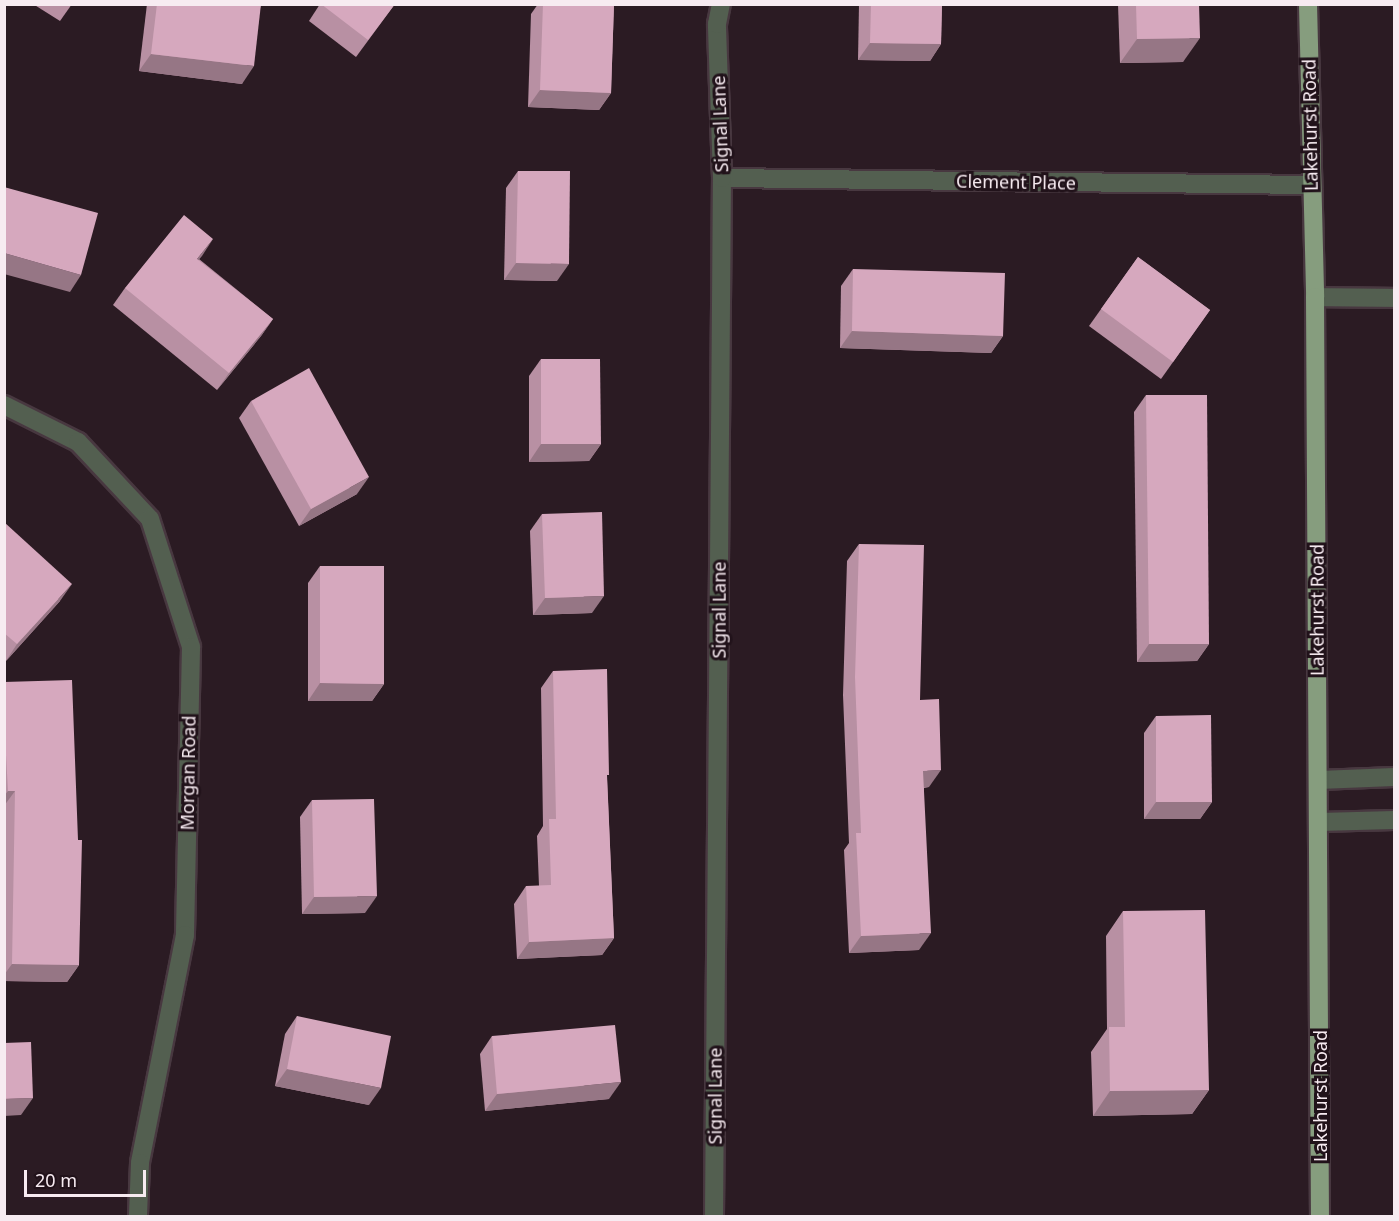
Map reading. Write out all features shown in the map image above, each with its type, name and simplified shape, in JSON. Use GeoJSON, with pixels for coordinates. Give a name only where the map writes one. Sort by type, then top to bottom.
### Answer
{"type":"FeatureCollection","features":[{"type":"Feature","properties":{"kind":"main road","name":"Lakehurst Road"},"geometry":{"type":"LineString","coordinates":[[1308,4],[1315,297],[1320,1216]]}},
{"type":"Feature","properties":{"kind":"street","name":"Signal Lane"},"geometry":{"type":"LineString","coordinates":[[714,1216],[722,178],[717,24],[721,4]]}},
{"type":"Feature","properties":{"kind":"street","name":"Clement Place"},"geometry":{"type":"LineString","coordinates":[[722,178],[1311,185]]}},
{"type":"Feature","properties":{"kind":"street"},"geometry":{"type":"LineString","coordinates":[[1315,297],[1395,298]]}},
{"type":"Feature","properties":{"kind":"street","name":"Morgan Road"},"geometry":{"type":"LineString","coordinates":[[4,405],[78,442],[150,519],[190,647],[185,935],[140,1162],[138,1216]]}},
{"type":"Feature","properties":{"kind":"street"},"geometry":{"type":"LineString","coordinates":[[1319,780],[1395,777]]}},
{"type":"Feature","properties":{"kind":"street"},"geometry":{"type":"LineString","coordinates":[[1319,822],[1395,820]]}},
{"type":"Feature","properties":{"kind":"building"},"geometry":{"type":"Polygon","coordinates":[[[157,4],[261,4],[254,66],[151,54],[157,4]]]}},
{"type":"Feature","properties":{"kind":"building"},"geometry":{"type":"Polygon","coordinates":[[[321,4],[395,4],[368,40],[321,4]]]}},
{"type":"Feature","properties":{"kind":"building"},"geometry":{"type":"Polygon","coordinates":[[[543,4],[614,4],[611,93],[540,90],[543,4]]]}},
{"type":"Feature","properties":{"kind":"building"},"geometry":{"type":"Polygon","coordinates":[[[871,4],[942,4],[941,44],[870,43],[871,4]]]}},
{"type":"Feature","properties":{"kind":"building"},"geometry":{"type":"Polygon","coordinates":[[[1136,4],[1199,4],[1200,38],[1137,39],[1136,4]]]}},
{"type":"Feature","properties":{"kind":"building"},"geometry":{"type":"Polygon","coordinates":[[[518,171],[570,171],[569,264],[516,263],[518,171]]]}},
{"type":"Feature","properties":{"kind":"building"},"geometry":{"type":"Polygon","coordinates":[[[4,187],[98,213],[81,275],[4,253],[4,187]]]}},
{"type":"Feature","properties":{"kind":"building"},"geometry":{"type":"Polygon","coordinates":[[[184,215],[213,239],[197,259],[273,319],[229,373],[125,288],[184,215]]]}},
{"type":"Feature","properties":{"kind":"building"},"geometry":{"type":"Polygon","coordinates":[[[1138,257],[1210,310],[1173,362],[1101,309],[1138,257]]]}},
{"type":"Feature","properties":{"kind":"building"},"geometry":{"type":"Polygon","coordinates":[[[853,269],[1005,273],[1003,336],[852,331],[853,269]]]}},
{"type":"Feature","properties":{"kind":"building"},"geometry":{"type":"Polygon","coordinates":[[[541,359],[600,359],[601,444],[541,444],[541,359]]]}},
{"type":"Feature","properties":{"kind":"building"},"geometry":{"type":"Polygon","coordinates":[[[309,368],[369,477],[311,509],[251,401],[309,368]]]}},
{"type":"Feature","properties":{"kind":"building"},"geometry":{"type":"Polygon","coordinates":[[[1146,395],[1207,395],[1209,644],[1149,644],[1146,395]]]}},
{"type":"Feature","properties":{"kind":"building"},"geometry":{"type":"Polygon","coordinates":[[[602,512],[604,596],[545,598],[542,514],[602,512]]]}},
{"type":"Feature","properties":{"kind":"building"},"geometry":{"type":"Polygon","coordinates":[[[4,522],[72,584],[17,644],[4,633],[4,522]]]}},
{"type":"Feature","properties":{"kind":"building"},"geometry":{"type":"Polygon","coordinates":[[[859,544],[924,545],[920,700],[939,699],[941,770],[923,771],[931,933],[861,936],[856,833],[861,833],[855,677],[859,544]]]}},
{"type":"Feature","properties":{"kind":"building"},"geometry":{"type":"Polygon","coordinates":[[[320,566],[384,566],[384,684],[320,683],[320,566]]]}},
{"type":"Feature","properties":{"kind":"building"},"geometry":{"type":"Polygon","coordinates":[[[607,669],[609,775],[607,775],[614,938],[529,942],[526,886],[551,885],[549,819],[556,819],[553,671],[607,669]]]}},
{"type":"Feature","properties":{"kind":"building"},"geometry":{"type":"Polygon","coordinates":[[[72,680],[78,840],[82,840],[79,965],[12,964],[15,791],[8,791],[4,682],[72,680]]]}},
{"type":"Feature","properties":{"kind":"building"},"geometry":{"type":"Polygon","coordinates":[[[1211,715],[1212,802],[1156,802],[1156,716],[1211,715]]]}},
{"type":"Feature","properties":{"kind":"building"},"geometry":{"type":"Polygon","coordinates":[[[374,799],[377,896],[314,897],[312,800],[374,799]]]}},
{"type":"Feature","properties":{"kind":"building"},"geometry":{"type":"Polygon","coordinates":[[[1205,910],[1209,1090],[1110,1091],[1109,1027],[1125,1027],[1123,911],[1205,910]]]}},
{"type":"Feature","properties":{"kind":"building"},"geometry":{"type":"Polygon","coordinates":[[[297,1016],[391,1036],[381,1088],[287,1069],[297,1016]]]}},
{"type":"Feature","properties":{"kind":"building"},"geometry":{"type":"Polygon","coordinates":[[[615,1025],[621,1082],[497,1094],[492,1036],[615,1025]]]}},
{"type":"Feature","properties":{"kind":"building"},"geometry":{"type":"Polygon","coordinates":[[[31,1042],[33,1098],[4,1099],[4,1043],[31,1042]]]}}]}
